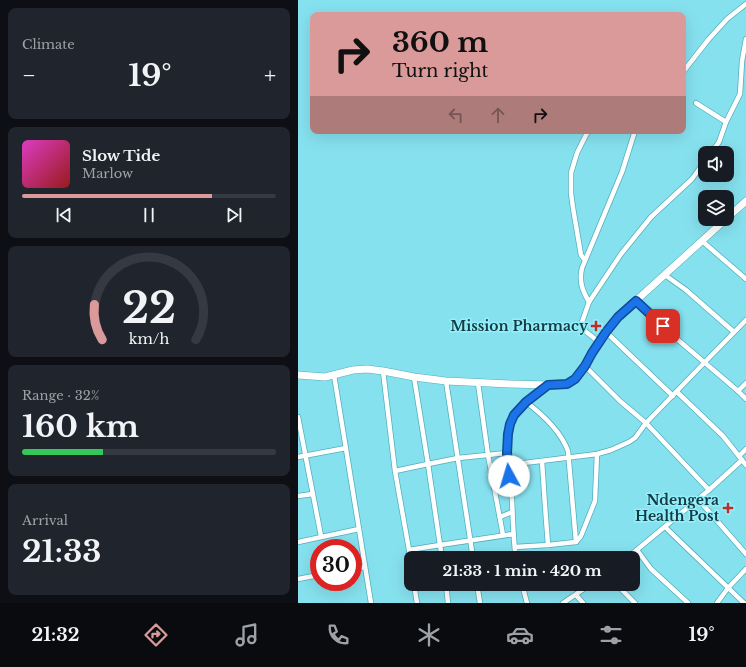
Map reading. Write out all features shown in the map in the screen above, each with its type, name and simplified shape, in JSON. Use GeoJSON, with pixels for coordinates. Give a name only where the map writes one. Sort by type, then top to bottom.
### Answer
{"type":"FeatureCollection","features":[{"type":"Feature","properties":{"kind":"main road"},"geometry":{"type":"LineString","coordinates":[[734,213],[745,203]]}},
{"type":"Feature","properties":{"kind":"main road"},"geometry":{"type":"LineString","coordinates":[[298,375],[325,377],[353,370],[366,369],[414,378],[446,381],[548,385],[571,382],[578,376],[599,342],[618,317],[719,226]]}},
{"type":"Feature","properties":{"kind":"street"},"geometry":{"type":"LineString","coordinates":[[686,67],[727,19],[746,4]]}},
{"type":"Feature","properties":{"kind":"street"},"geometry":{"type":"LineString","coordinates":[[715,146],[740,94],[742,61],[746,39]]}},
{"type":"Feature","properties":{"kind":"street"},"geometry":{"type":"LineString","coordinates":[[696,103],[726,122]]}},
{"type":"Feature","properties":{"kind":"street"},"geometry":{"type":"LineString","coordinates":[[585,260],[582,255],[573,208],[571,173],[577,153],[587,134]]}},
{"type":"Feature","properties":{"kind":"street"},"geometry":{"type":"LineString","coordinates":[[589,302],[582,286],[580,276],[582,268],[622,172],[634,134]]}},
{"type":"Feature","properties":{"kind":"street"},"geometry":{"type":"LineString","coordinates":[[599,342],[582,327],[582,322],[589,302],[621,254],[651,217],[692,179],[698,171]]}},
{"type":"Feature","properties":{"kind":"street"},"geometry":{"type":"LineString","coordinates":[[702,241],[746,279]]}},
{"type":"Feature","properties":{"kind":"street"},"geometry":{"type":"LineString","coordinates":[[665,275],[686,290],[734,332]]}},
{"type":"Feature","properties":{"kind":"street"},"geometry":{"type":"LineString","coordinates":[[636,301],[670,333],[746,399]]}},
{"type":"Feature","properties":{"kind":"street"},"geometry":{"type":"LineString","coordinates":[[508,465],[597,454],[629,442],[635,438],[646,423],[746,320]]}},
{"type":"Feature","properties":{"kind":"street"},"geometry":{"type":"LineString","coordinates":[[606,332],[673,396]]}},
{"type":"Feature","properties":{"kind":"street"},"geometry":{"type":"LineString","coordinates":[[585,366],[620,401],[646,423],[709,490]]}},
{"type":"Feature","properties":{"kind":"street"},"geometry":{"type":"LineString","coordinates":[[383,371],[395,471],[409,550],[514,534]]}},
{"type":"Feature","properties":{"kind":"street"},"geometry":{"type":"LineString","coordinates":[[334,375],[371,603]]}},
{"type":"Feature","properties":{"kind":"street"},"geometry":{"type":"LineString","coordinates":[[414,378],[441,551]]}},
{"type":"Feature","properties":{"kind":"street"},"geometry":{"type":"LineString","coordinates":[[446,381],[472,551]]}},
{"type":"Feature","properties":{"kind":"street"},"geometry":{"type":"LineString","coordinates":[[478,383],[488,455],[503,535]]}},
{"type":"Feature","properties":{"kind":"street"},"geometry":{"type":"LineString","coordinates":[[738,391],[746,383]]}},
{"type":"Feature","properties":{"kind":"street"},"geometry":{"type":"LineString","coordinates":[[515,551],[507,453],[510,424],[514,415],[526,402],[548,385]]}},
{"type":"Feature","properties":{"kind":"street"},"geometry":{"type":"LineString","coordinates":[[677,392],[722,436],[746,465]]}},
{"type":"Feature","properties":{"kind":"street"},"geometry":{"type":"LineString","coordinates":[[526,402],[540,413],[567,447],[576,542]]}},
{"type":"Feature","properties":{"kind":"street"},"geometry":{"type":"LineString","coordinates":[[298,417],[321,536]]}},
{"type":"Feature","properties":{"kind":"street"},"geometry":{"type":"LineString","coordinates":[[298,457],[346,448]]}},
{"type":"Feature","properties":{"kind":"street"},"geometry":{"type":"LineString","coordinates":[[688,603],[651,569],[638,550],[709,490],[740,458],[746,449]]}},
{"type":"Feature","properties":{"kind":"street"},"geometry":{"type":"LineString","coordinates":[[395,471],[458,458],[507,453]]}},
{"type":"Feature","properties":{"kind":"street"},"geometry":{"type":"LineString","coordinates":[[514,547],[576,542],[581,536],[595,501],[597,454]]}},
{"type":"Feature","properties":{"kind":"street"},"geometry":{"type":"LineString","coordinates":[[542,461],[544,506],[548,545]]}},
{"type":"Feature","properties":{"kind":"street"},"geometry":{"type":"LineString","coordinates":[[298,496],[312,494]]}},
{"type":"Feature","properties":{"kind":"street"},"geometry":{"type":"LineString","coordinates":[[698,499],[746,554]]}},
{"type":"Feature","properties":{"kind":"street"},"geometry":{"type":"LineString","coordinates":[[500,517],[512,512]]}},
{"type":"Feature","properties":{"kind":"street"},"geometry":{"type":"LineString","coordinates":[[665,527],[744,603]]}},
{"type":"Feature","properties":{"kind":"street"},"geometry":{"type":"LineString","coordinates":[[298,542],[359,529]]}},
{"type":"Feature","properties":{"kind":"street"},"geometry":{"type":"LineString","coordinates":[[717,603],[728,588],[746,569]]}},
{"type":"Feature","properties":{"kind":"street"},"geometry":{"type":"LineString","coordinates":[[298,579],[310,577]]}},
{"type":"Feature","properties":{"kind":"street"},"geometry":{"type":"LineString","coordinates":[[415,591],[417,603]]}},
{"type":"Feature","properties":{"kind":"street"},"geometry":{"type":"LineString","coordinates":[[447,591],[448,603]]}},
{"type":"Feature","properties":{"kind":"street"},"geometry":{"type":"LineString","coordinates":[[478,591],[480,603]]}},
{"type":"Feature","properties":{"kind":"street"},"geometry":{"type":"LineString","coordinates":[[523,591],[526,603]]}},
{"type":"Feature","properties":{"kind":"street"},"geometry":{"type":"LineString","coordinates":[[563,603],[581,591]]}},
{"type":"Feature","properties":{"kind":"street"},"geometry":{"type":"LineString","coordinates":[[623,591],[635,603]]}},
{"type":"Feature","properties":{"kind":"street"},"geometry":{"type":"LineString","coordinates":[[576,595],[583,603]]}},
{"type":"Feature","properties":{"kind":"place","name":"Mission Pharmacy"},"geometry":{"type":"Point","coordinates":[596,326]}},
{"type":"Feature","properties":{"kind":"place","name":"Ndengera Health Post"},"geometry":{"type":"Point","coordinates":[728,508]}},
{"type":"Feature","properties":{"kind":"route"},"geometry":{"type":"LineString","coordinates":[[509,476],[507,453],[510,424],[514,415],[526,402],[548,385],[567,384],[575,379],[606,332],[618,317],[636,301],[663,326]]}}]}
